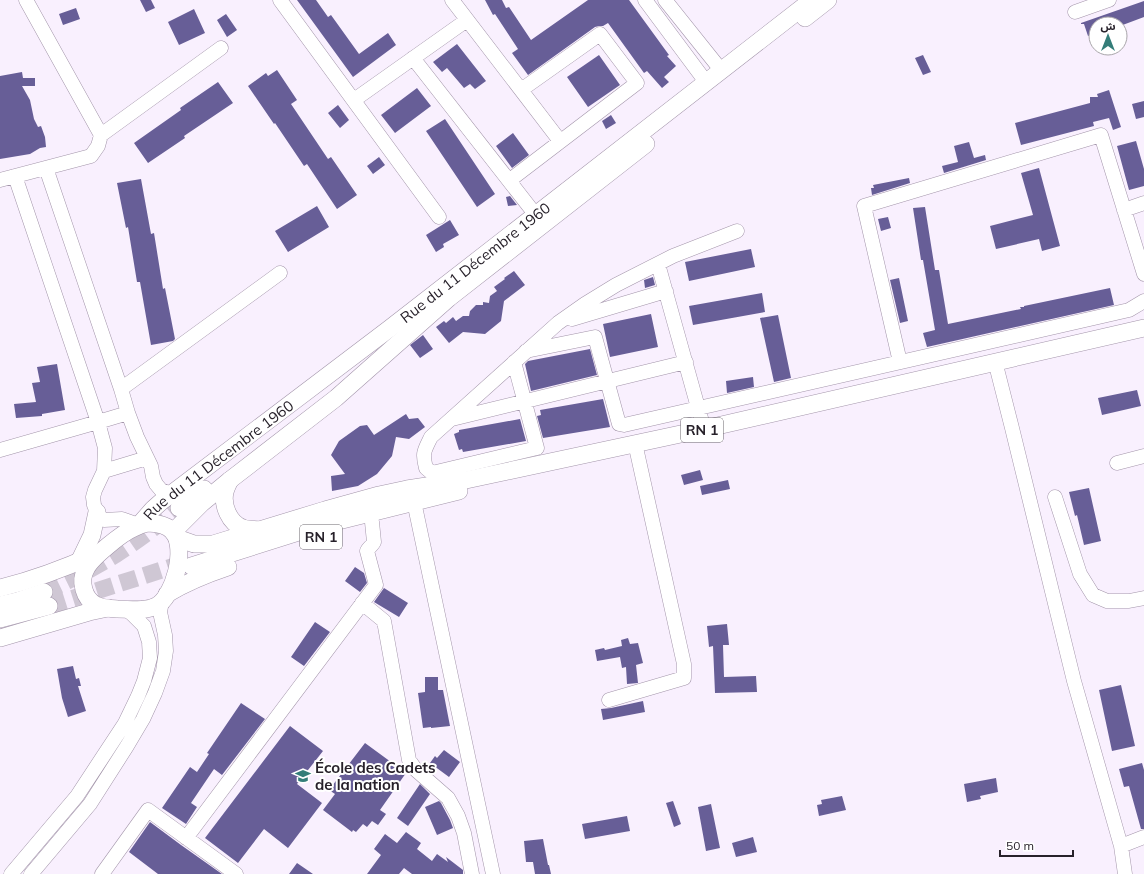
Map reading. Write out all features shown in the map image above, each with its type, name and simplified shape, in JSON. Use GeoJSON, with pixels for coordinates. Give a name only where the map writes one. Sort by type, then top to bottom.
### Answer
{"type":"FeatureCollection","features":[{"type":"Feature","properties":{"kind":"main road","name":"Rue du 11 Décembre 1960"},"geometry":{"type":"LineString","coordinates":[[139,525],[153,509],[172,501],[535,214],[812,0]]}},
{"type":"Feature","properties":{"kind":"main road","name":"Rue du 11 Décembre 1960"},"geometry":{"type":"LineString","coordinates":[[177,532],[202,503],[336,398],[449,298],[828,0]]}},
{"type":"Feature","properties":{"kind":"main road","name":"RN 1"},"geometry":{"type":"LineString","coordinates":[[165,598],[189,582],[213,572],[357,526],[444,502],[472,484],[1144,328]]}},
{"type":"Feature","properties":{"kind":"main road","name":"RN 1"},"geometry":{"type":"LineString","coordinates":[[177,532],[194,544],[213,544],[331,508],[407,489],[472,484],[637,452],[1144,335]]}},
{"type":"Feature","properties":{"kind":"main road"},"geometry":{"type":"LineString","coordinates":[[101,551],[86,568],[83,577],[84,592],[93,603],[97,606],[136,610],[156,606],[165,598],[175,576],[179,558],[179,548],[172,501],[379,352],[402,339]]}},
{"type":"Feature","properties":{"kind":"main road"},"geometry":{"type":"LineString","coordinates":[[230,480],[225,490],[224,499],[227,513],[243,528],[259,530]]}},
{"type":"Feature","properties":{"kind":"main road"},"geometry":{"type":"LineString","coordinates":[[191,564],[318,526],[444,494],[472,484]]}},
{"type":"Feature","properties":{"kind":"main road"},"geometry":{"type":"LineString","coordinates":[[79,562],[92,535],[97,512]]}},
{"type":"Feature","properties":{"kind":"main road"},"geometry":{"type":"LineString","coordinates":[[0,588],[35,578],[79,562],[101,551],[132,528],[139,525],[148,523],[158,524],[167,526],[177,532]]}},
{"type":"Feature","properties":{"kind":"main road"},"geometry":{"type":"LineString","coordinates":[[0,599],[13,595],[47,599]]}},
{"type":"Feature","properties":{"kind":"main road"},"geometry":{"type":"LineString","coordinates":[[0,605],[17,601],[47,599]]}},
{"type":"Feature","properties":{"kind":"main road"},"geometry":{"type":"LineString","coordinates":[[0,619],[47,599]]}},
{"type":"Feature","properties":{"kind":"main road"},"geometry":{"type":"LineString","coordinates":[[0,627],[47,599]]}},
{"type":"Feature","properties":{"kind":"main road"},"geometry":{"type":"LineString","coordinates":[[0,638],[89,612],[117,609]]}},
{"type":"Feature","properties":{"kind":"street"},"geometry":{"type":"LineString","coordinates":[[26,0],[101,135]]}},
{"type":"Feature","properties":{"kind":"street"},"geometry":{"type":"LineString","coordinates":[[280,0],[439,217]]}},
{"type":"Feature","properties":{"kind":"street"},"geometry":{"type":"LineString","coordinates":[[452,0],[560,141]]}},
{"type":"Feature","properties":{"kind":"street"},"geometry":{"type":"LineString","coordinates":[[645,0],[706,82]]}},
{"type":"Feature","properties":{"kind":"street"},"geometry":{"type":"LineString","coordinates":[[665,0],[712,61],[721,70]]}},
{"type":"Feature","properties":{"kind":"street"},"geometry":{"type":"LineString","coordinates":[[1075,12],[1109,0]]}},
{"type":"Feature","properties":{"kind":"street"},"geometry":{"type":"LineString","coordinates":[[354,100],[467,20]]}},
{"type":"Feature","properties":{"kind":"street"},"geometry":{"type":"LineString","coordinates":[[510,180],[637,83],[600,34],[521,90]]}},
{"type":"Feature","properties":{"kind":"street"},"geometry":{"type":"LineString","coordinates":[[0,180],[91,156],[98,146],[101,135],[221,48]]}},
{"type":"Feature","properties":{"kind":"street"},"geometry":{"type":"LineString","coordinates":[[413,58],[510,180],[535,214]]}},
{"type":"Feature","properties":{"kind":"street"},"geometry":{"type":"LineString","coordinates":[[900,362],[864,206],[1101,135],[1144,274]]}},
{"type":"Feature","properties":{"kind":"street"},"geometry":{"type":"LineString","coordinates":[[46,168],[137,437],[147,458],[156,484],[172,501]]}},
{"type":"Feature","properties":{"kind":"street"},"geometry":{"type":"LineString","coordinates":[[15,176],[98,422],[105,448],[104,471],[95,490],[93,497],[94,505],[100,517],[104,520],[126,519],[139,525]]}},
{"type":"Feature","properties":{"kind":"street"},"geometry":{"type":"LineString","coordinates":[[1124,210],[1144,203]]}},
{"type":"Feature","properties":{"kind":"street"},"geometry":{"type":"LineString","coordinates":[[514,362],[537,448],[432,473],[426,468],[423,458],[423,452],[431,437],[526,351],[558,323],[616,285],[673,256],[737,231]]}},
{"type":"Feature","properties":{"kind":"street"},"geometry":{"type":"LineString","coordinates":[[658,264],[704,429]]}},
{"type":"Feature","properties":{"kind":"street"},"geometry":{"type":"LineString","coordinates":[[121,389],[280,273]]}},
{"type":"Feature","properties":{"kind":"street"},"geometry":{"type":"LineString","coordinates":[[558,323],[666,291]]}},
{"type":"Feature","properties":{"kind":"street"},"geometry":{"type":"LineString","coordinates":[[526,351],[595,337],[619,424],[624,426],[1129,310],[1144,301]]}},
{"type":"Feature","properties":{"kind":"street"},"geometry":{"type":"LineString","coordinates":[[450,420],[686,362]]}},
{"type":"Feature","properties":{"kind":"street"},"geometry":{"type":"LineString","coordinates":[[997,369],[1074,681],[1121,846],[1125,874]]}},
{"type":"Feature","properties":{"kind":"street"},"geometry":{"type":"LineString","coordinates":[[0,450],[128,413]]}},
{"type":"Feature","properties":{"kind":"street"},"geometry":{"type":"LineString","coordinates":[[609,700],[684,678],[684,664],[637,452]]}},
{"type":"Feature","properties":{"kind":"street"},"geometry":{"type":"LineString","coordinates":[[1117,463],[1144,456]]}},
{"type":"Feature","properties":{"kind":"street"},"geometry":{"type":"LineString","coordinates":[[104,471],[147,458]]}},
{"type":"Feature","properties":{"kind":"street"},"geometry":{"type":"LineString","coordinates":[[1055,496],[1080,574],[1093,596],[1107,601],[1129,601],[1144,598]]}},
{"type":"Feature","properties":{"kind":"street"},"geometry":{"type":"LineString","coordinates":[[416,510],[493,874]]}},
{"type":"Feature","properties":{"kind":"street"},"geometry":{"type":"LineString","coordinates":[[186,838],[376,585],[367,551],[374,542],[372,522]]}},
{"type":"Feature","properties":{"kind":"street"},"geometry":{"type":"LineString","coordinates":[[31,874],[90,804],[128,746],[143,719],[163,671],[166,651],[165,635],[160,612],[165,598]]}},
{"type":"Feature","properties":{"kind":"street"},"geometry":{"type":"LineString","coordinates":[[362,603],[384,621],[409,760],[416,770],[448,798],[458,816],[464,832],[472,874]]}},
{"type":"Feature","properties":{"kind":"street"},"geometry":{"type":"LineString","coordinates":[[11,874],[77,796],[125,723],[138,696],[149,662],[150,642],[144,626],[132,614],[117,609]]}},
{"type":"Feature","properties":{"kind":"street"},"geometry":{"type":"LineString","coordinates":[[102,874],[148,810],[236,874]]}},
{"type":"Feature","properties":{"kind":"street"},"geometry":{"type":"LineString","coordinates":[[1121,846],[1143,842]]}},
{"type":"Feature","properties":{"kind":"building"},"geometry":{"type":"Polygon","coordinates":[[[140,0],[151,0],[155,8],[146,12],[140,0]]]}},
{"type":"Feature","properties":{"kind":"building"},"geometry":{"type":"Polygon","coordinates":[[[297,0],[316,0],[328,17],[331,15],[359,54],[388,33],[396,45],[353,77],[297,0]]]}},
{"type":"Feature","properties":{"kind":"building"},"geometry":{"type":"Polygon","coordinates":[[[485,0],[502,0],[506,8],[509,7],[531,40],[588,0],[629,0],[669,55],[667,56],[676,66],[664,77],[669,82],[662,88],[647,71],[644,73],[608,23],[603,26],[595,27],[528,75],[512,53],[518,49],[495,14],[493,15],[485,0]]]}},
{"type":"Feature","properties":{"kind":"building"},"geometry":{"type":"Polygon","coordinates":[[[1144,1],[1144,17],[1128,23],[1128,16],[1101,16],[1144,1]]]}},
{"type":"Feature","properties":{"kind":"building"},"geometry":{"type":"Polygon","coordinates":[[[76,8],[80,19],[63,25],[59,14],[76,8]]]}},
{"type":"Feature","properties":{"kind":"building"},"geometry":{"type":"Polygon","coordinates":[[[194,9],[205,33],[179,45],[168,22],[194,9]]]}},
{"type":"Feature","properties":{"kind":"building"},"geometry":{"type":"Polygon","coordinates":[[[226,14],[237,30],[227,37],[217,20],[226,14]]]}},
{"type":"Feature","properties":{"kind":"building"},"geometry":{"type":"Polygon","coordinates":[[[1088,21],[1088,36],[1084,24],[1081,23],[1088,21]]]}},
{"type":"Feature","properties":{"kind":"building"},"geometry":{"type":"Polygon","coordinates":[[[457,44],[486,81],[475,89],[470,84],[464,88],[447,68],[442,72],[433,62],[457,44]]]}},
{"type":"Feature","properties":{"kind":"building"},"geometry":{"type":"Polygon","coordinates":[[[599,55],[620,85],[588,107],[567,77],[599,55]]]}},
{"type":"Feature","properties":{"kind":"building"},"geometry":{"type":"Polygon","coordinates":[[[923,55],[931,72],[923,75],[915,58],[923,55]]]}},
{"type":"Feature","properties":{"kind":"building"},"geometry":{"type":"Polygon","coordinates":[[[277,70],[297,100],[291,104],[328,159],[331,157],[357,195],[337,209],[307,164],[304,166],[248,86],[266,73],[268,76],[277,70]]]}},
{"type":"Feature","properties":{"kind":"building"},"geometry":{"type":"Polygon","coordinates":[[[22,72],[23,78],[35,78],[35,86],[22,86],[30,100],[34,119],[38,127],[41,126],[45,137],[46,147],[40,148],[30,154],[0,159],[0,76],[22,72]]]}},
{"type":"Feature","properties":{"kind":"building"},"geometry":{"type":"Polygon","coordinates":[[[218,82],[233,103],[184,136],[185,138],[148,163],[134,143],[181,110],[180,108],[218,82]]]}},
{"type":"Feature","properties":{"kind":"building"},"geometry":{"type":"Polygon","coordinates":[[[417,88],[431,106],[395,133],[381,115],[417,88]]]}},
{"type":"Feature","properties":{"kind":"building"},"geometry":{"type":"Polygon","coordinates":[[[1109,90],[1121,127],[1113,130],[1109,118],[1093,122],[1094,126],[1021,145],[1015,123],[1090,103],[1090,97],[1098,97],[1097,94],[1109,90]]]}},
{"type":"Feature","properties":{"kind":"building"},"geometry":{"type":"Polygon","coordinates":[[[1144,101],[1144,117],[1136,119],[1132,104],[1144,101]]]}},
{"type":"Feature","properties":{"kind":"building"},"geometry":{"type":"Polygon","coordinates":[[[338,105],[349,120],[340,128],[328,113],[338,105]]]}},
{"type":"Feature","properties":{"kind":"building"},"geometry":{"type":"Polygon","coordinates":[[[611,115],[616,123],[606,129],[602,121],[611,115]]]}},
{"type":"Feature","properties":{"kind":"building"},"geometry":{"type":"Polygon","coordinates":[[[445,119],[495,194],[477,207],[426,131],[445,119]]]}},
{"type":"Feature","properties":{"kind":"building"},"geometry":{"type":"Polygon","coordinates":[[[513,133],[529,155],[512,168],[496,146],[513,133]]]}},
{"type":"Feature","properties":{"kind":"building"},"geometry":{"type":"Polygon","coordinates":[[[1136,141],[1144,169],[1144,186],[1129,190],[1117,146],[1136,141]]]}},
{"type":"Feature","properties":{"kind":"building"},"geometry":{"type":"Polygon","coordinates":[[[969,142],[974,158],[985,155],[986,160],[944,173],[942,166],[958,162],[954,146],[969,142]]]}},
{"type":"Feature","properties":{"kind":"building"},"geometry":{"type":"Polygon","coordinates":[[[379,157],[385,165],[373,174],[367,166],[379,157]]]}},
{"type":"Feature","properties":{"kind":"building"},"geometry":{"type":"Polygon","coordinates":[[[1039,168],[1060,246],[1042,251],[1039,239],[996,249],[990,226],[1033,215],[1021,173],[1039,168]]]}},
{"type":"Feature","properties":{"kind":"building"},"geometry":{"type":"Polygon","coordinates":[[[909,178],[910,183],[872,195],[871,188],[874,188],[873,185],[909,178]]]}},
{"type":"Feature","properties":{"kind":"building"},"geometry":{"type":"Polygon","coordinates":[[[141,179],[151,234],[154,233],[163,289],[165,288],[175,339],[173,341],[151,345],[140,282],[137,282],[128,227],[126,228],[117,183],[141,179]]]}},
{"type":"Feature","properties":{"kind":"building"},"geometry":{"type":"Polygon","coordinates":[[[510,196],[517,205],[508,206],[506,197],[510,196]]]}},
{"type":"Feature","properties":{"kind":"building"},"geometry":{"type":"Polygon","coordinates":[[[317,206],[329,227],[288,252],[275,231],[317,206]]]}},
{"type":"Feature","properties":{"kind":"building"},"geometry":{"type":"Polygon","coordinates":[[[925,207],[935,270],[939,270],[948,324],[1110,288],[1114,305],[927,347],[923,333],[935,330],[923,260],[921,260],[913,208],[925,207]]]}},
{"type":"Feature","properties":{"kind":"building"},"geometry":{"type":"Polygon","coordinates":[[[888,217],[891,228],[881,231],[878,219],[888,217]]]}},
{"type":"Feature","properties":{"kind":"building"},"geometry":{"type":"Polygon","coordinates":[[[450,220],[459,235],[443,244],[444,247],[436,252],[426,235],[450,220]]]}},
{"type":"Feature","properties":{"kind":"building"},"geometry":{"type":"Polygon","coordinates":[[[751,249],[755,267],[689,281],[685,262],[751,249]]]}},
{"type":"Feature","properties":{"kind":"building"},"geometry":{"type":"Polygon","coordinates":[[[514,271],[525,285],[504,301],[501,321],[485,334],[463,332],[449,343],[436,327],[444,321],[446,323],[453,317],[456,321],[463,316],[469,316],[470,311],[476,305],[483,305],[483,302],[489,303],[490,296],[497,291],[494,287],[514,271]]]}},
{"type":"Feature","properties":{"kind":"building"},"geometry":{"type":"Polygon","coordinates":[[[653,277],[655,285],[645,288],[644,280],[653,277]]]}},
{"type":"Feature","properties":{"kind":"building"},"geometry":{"type":"Polygon","coordinates":[[[899,278],[908,321],[900,323],[890,280],[899,278]]]}},
{"type":"Feature","properties":{"kind":"building"},"geometry":{"type":"Polygon","coordinates":[[[762,293],[765,312],[693,325],[689,306],[762,293]]]}},
{"type":"Feature","properties":{"kind":"building"},"geometry":{"type":"Polygon","coordinates":[[[651,314],[658,347],[610,357],[603,324],[651,314]]]}},
{"type":"Feature","properties":{"kind":"building"},"geometry":{"type":"Polygon","coordinates":[[[778,315],[791,378],[774,382],[760,318],[778,315]]]}},
{"type":"Feature","properties":{"kind":"building"},"geometry":{"type":"Polygon","coordinates":[[[423,335],[433,349],[420,358],[410,345],[423,335]]]}},
{"type":"Feature","properties":{"kind":"building"},"geometry":{"type":"Polygon","coordinates":[[[590,349],[597,375],[531,391],[525,364],[528,361],[590,349]]]}},
{"type":"Feature","properties":{"kind":"building"},"geometry":{"type":"Polygon","coordinates":[[[57,364],[65,410],[42,414],[42,416],[16,418],[14,404],[36,402],[32,383],[40,382],[37,367],[57,364]]]}},
{"type":"Feature","properties":{"kind":"building"},"geometry":{"type":"Polygon","coordinates":[[[753,377],[754,387],[727,393],[726,381],[753,377]]]}},
{"type":"Feature","properties":{"kind":"building"},"geometry":{"type":"Polygon","coordinates":[[[1137,390],[1141,406],[1102,415],[1098,398],[1137,390]]]}},
{"type":"Feature","properties":{"kind":"building"},"geometry":{"type":"Polygon","coordinates":[[[603,399],[610,427],[543,438],[537,416],[541,415],[540,410],[603,399]]]}},
{"type":"Feature","properties":{"kind":"building"},"geometry":{"type":"Polygon","coordinates":[[[406,414],[409,419],[418,418],[425,427],[409,439],[396,437],[392,456],[377,474],[358,486],[332,491],[331,476],[345,474],[331,455],[339,441],[360,426],[367,425],[374,435],[406,414]]]}},
{"type":"Feature","properties":{"kind":"building"},"geometry":{"type":"Polygon","coordinates":[[[520,419],[526,441],[463,452],[462,449],[459,450],[454,434],[459,432],[459,430],[520,419]]]}},
{"type":"Feature","properties":{"kind":"building"},"geometry":{"type":"Polygon","coordinates":[[[700,470],[703,480],[684,485],[681,475],[700,470]]]}},
{"type":"Feature","properties":{"kind":"building"},"geometry":{"type":"Polygon","coordinates":[[[728,480],[730,489],[702,495],[700,486],[728,480]]]}},
{"type":"Feature","properties":{"kind":"building"},"geometry":{"type":"Polygon","coordinates":[[[1089,488],[1101,541],[1084,545],[1077,515],[1075,516],[1069,492],[1089,488]]]}},
{"type":"Feature","properties":{"kind":"building"},"geometry":{"type":"Polygon","coordinates":[[[355,567],[364,573],[367,583],[360,592],[345,581],[355,567]]]}},
{"type":"Feature","properties":{"kind":"building"},"geometry":{"type":"Polygon","coordinates":[[[384,588],[408,603],[399,617],[374,602],[384,588]]]}},
{"type":"Feature","properties":{"kind":"building"},"geometry":{"type":"Polygon","coordinates":[[[315,622],[330,632],[304,666],[291,657],[315,622]]]}},
{"type":"Feature","properties":{"kind":"building"},"geometry":{"type":"Polygon","coordinates":[[[727,624],[729,645],[723,645],[724,677],[756,676],[757,692],[715,693],[713,646],[709,647],[707,626],[727,624]]]}},
{"type":"Feature","properties":{"kind":"building"},"geometry":{"type":"Polygon","coordinates":[[[628,638],[630,644],[638,643],[643,663],[636,665],[638,683],[627,684],[626,667],[622,668],[620,657],[597,661],[595,650],[604,648],[605,650],[622,646],[621,640],[628,638]]]}},
{"type":"Feature","properties":{"kind":"building"},"geometry":{"type":"Polygon","coordinates":[[[73,666],[76,679],[79,678],[81,686],[78,686],[86,711],[68,717],[62,698],[57,669],[73,666]]]}},
{"type":"Feature","properties":{"kind":"building"},"geometry":{"type":"Polygon","coordinates":[[[425,677],[438,677],[438,690],[443,690],[450,726],[423,728],[418,693],[425,692],[425,677]]]}},
{"type":"Feature","properties":{"kind":"building"},"geometry":{"type":"Polygon","coordinates":[[[1121,685],[1135,746],[1112,751],[1099,690],[1121,685]]]}},
{"type":"Feature","properties":{"kind":"building"},"geometry":{"type":"Polygon","coordinates":[[[643,701],[645,712],[603,720],[601,709],[643,701]]]}},
{"type":"Feature","properties":{"kind":"building"},"geometry":{"type":"Polygon","coordinates":[[[241,703],[265,719],[222,775],[214,769],[191,803],[197,807],[186,824],[162,808],[190,767],[197,772],[209,754],[207,753],[241,703]]]}},
{"type":"Feature","properties":{"kind":"building"},"geometry":{"type":"Polygon","coordinates":[[[290,726],[323,751],[297,784],[322,803],[288,848],[264,829],[238,863],[205,838],[290,726]]]}},
{"type":"Feature","properties":{"kind":"building"},"geometry":{"type":"Polygon","coordinates":[[[365,743],[406,773],[380,810],[386,814],[378,825],[372,821],[367,827],[363,824],[356,832],[353,830],[352,832],[323,810],[335,794],[329,790],[365,743]]]}},
{"type":"Feature","properties":{"kind":"building"},"geometry":{"type":"Polygon","coordinates":[[[444,750],[460,762],[449,777],[430,763],[435,756],[437,758],[444,750]]]}},
{"type":"Feature","properties":{"kind":"building"},"geometry":{"type":"Polygon","coordinates":[[[1142,763],[1144,770],[1144,829],[1141,829],[1129,786],[1124,787],[1119,769],[1142,763]]]}},
{"type":"Feature","properties":{"kind":"building"},"geometry":{"type":"Polygon","coordinates":[[[996,778],[998,792],[980,796],[981,799],[967,802],[964,784],[996,778]]]}},
{"type":"Feature","properties":{"kind":"building"},"geometry":{"type":"Polygon","coordinates":[[[420,784],[430,794],[408,826],[397,818],[420,784]]]}},
{"type":"Feature","properties":{"kind":"building"},"geometry":{"type":"Polygon","coordinates":[[[842,796],[846,810],[819,816],[817,805],[822,804],[821,800],[842,796]]]}},
{"type":"Feature","properties":{"kind":"building"},"geometry":{"type":"Polygon","coordinates":[[[439,801],[453,828],[437,835],[425,807],[439,801]]]}},
{"type":"Feature","properties":{"kind":"building"},"geometry":{"type":"Polygon","coordinates":[[[673,801],[681,824],[674,827],[666,803],[673,801]]]}},
{"type":"Feature","properties":{"kind":"building"},"geometry":{"type":"Polygon","coordinates":[[[711,804],[720,848],[706,851],[698,807],[711,804]]]}},
{"type":"Feature","properties":{"kind":"building"},"geometry":{"type":"Polygon","coordinates":[[[627,816],[630,831],[585,839],[582,824],[627,816]]]}},
{"type":"Feature","properties":{"kind":"building"},"geometry":{"type":"Polygon","coordinates":[[[150,822],[222,874],[158,874],[129,852],[150,822]]]}},
{"type":"Feature","properties":{"kind":"building"},"geometry":{"type":"Polygon","coordinates":[[[406,832],[421,843],[417,849],[432,861],[437,854],[448,862],[446,857],[463,870],[463,874],[412,874],[404,868],[399,874],[367,874],[381,855],[374,849],[385,834],[397,843],[406,832]]]}},
{"type":"Feature","properties":{"kind":"building"},"geometry":{"type":"Polygon","coordinates":[[[753,837],[757,852],[736,857],[732,843],[753,837]]]}},
{"type":"Feature","properties":{"kind":"building"},"geometry":{"type":"Polygon","coordinates":[[[543,839],[551,874],[535,874],[533,862],[526,862],[524,841],[543,839]]]}},
{"type":"Feature","properties":{"kind":"building"},"geometry":{"type":"Polygon","coordinates":[[[297,863],[313,874],[289,874],[297,863]]]}},
{"type":"Feature","properties":{"kind":"tunnel"},"geometry":{"type":"LineString","coordinates":[[44,592],[80,575],[115,555],[147,533],[179,508]]}},
{"type":"Feature","properties":{"kind":"tunnel"},"geometry":{"type":"LineString","coordinates":[[49,606],[190,561]]}},
{"type":"Feature","properties":{"kind":"place","name":"École des Cadets de la nation"},"geometry":{"type":"Point","coordinates":[303,776]}}]}
